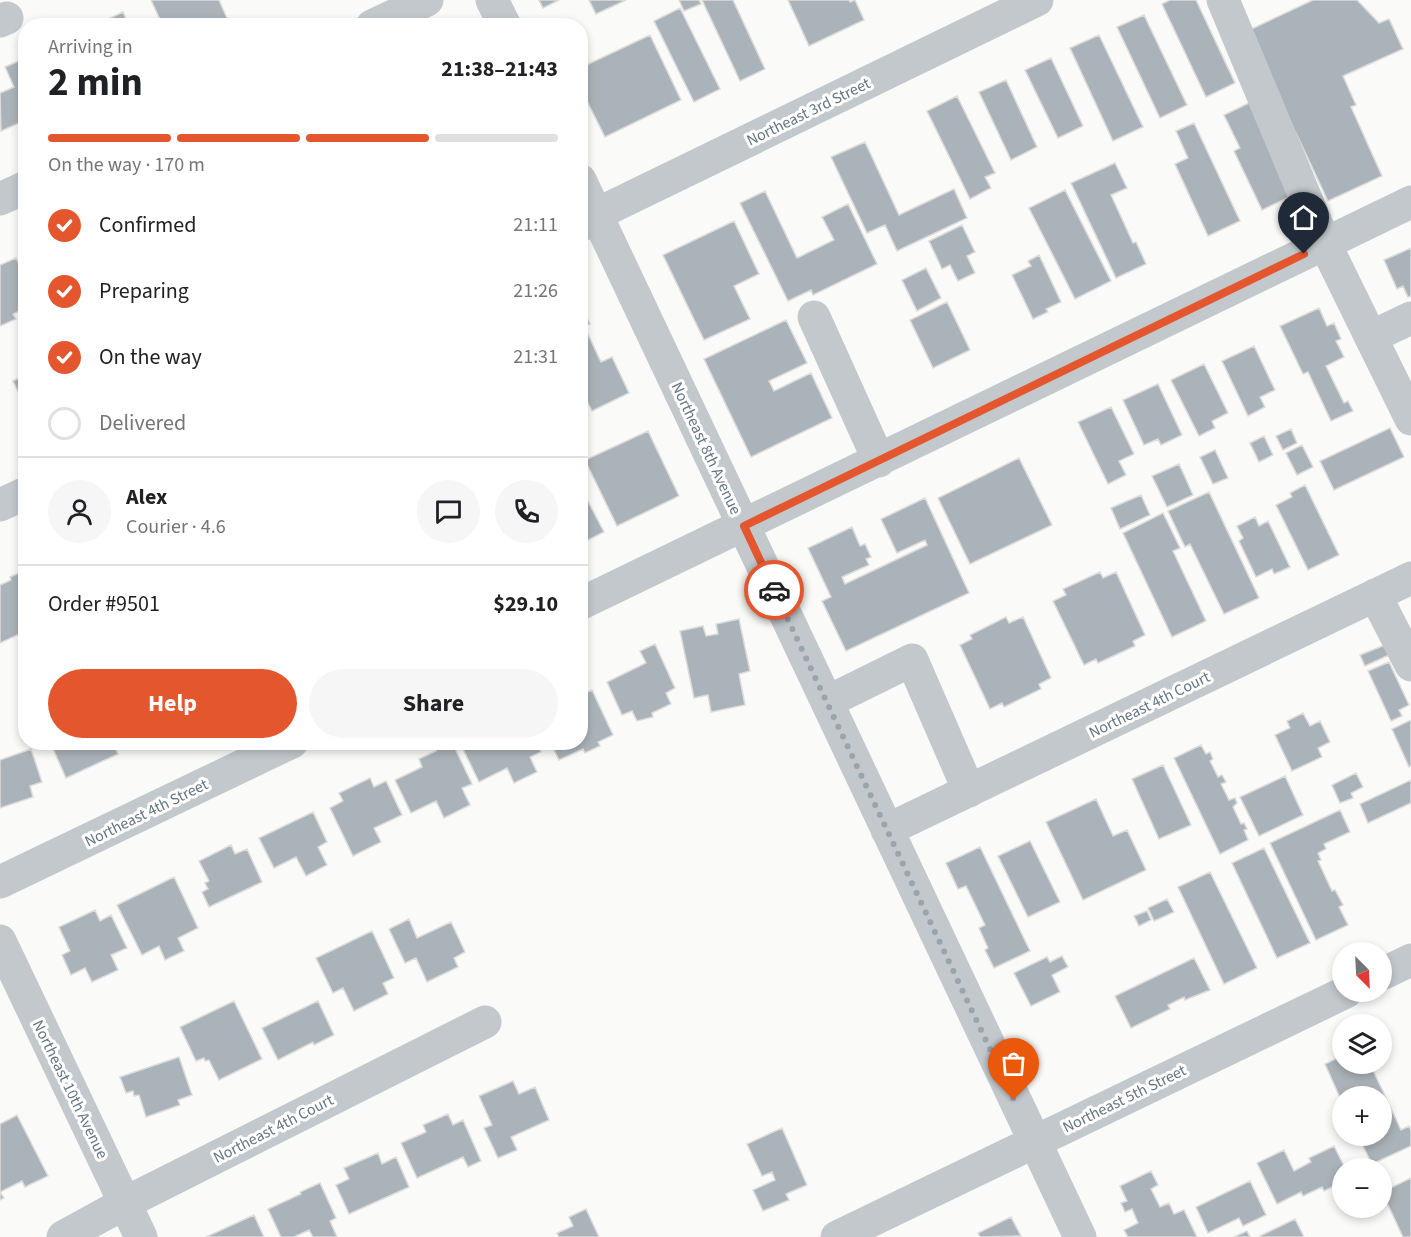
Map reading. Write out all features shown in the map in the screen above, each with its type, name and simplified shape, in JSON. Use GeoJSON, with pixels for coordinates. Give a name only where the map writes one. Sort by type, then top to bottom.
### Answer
{"type":"FeatureCollection","features":[{"type":"Feature","properties":{"kind":"street"},"geometry":{"type":"LineString","coordinates":[[389,18],[427,0]]}},
{"type":"Feature","properties":{"kind":"street"},"geometry":{"type":"LineString","coordinates":[[492,0],[501,18]]}},
{"type":"Feature","properties":{"kind":"street","name":"Northeast 3rd Street"},"geometry":{"type":"LineString","coordinates":[[589,220],[1037,0]]}},
{"type":"Feature","properties":{"kind":"street"},"geometry":{"type":"LineString","coordinates":[[1223,0],[1325,244],[1411,419]]}},
{"type":"Feature","properties":{"kind":"street"},"geometry":{"type":"LineString","coordinates":[[0,199],[18,191]]}},
{"type":"Feature","properties":{"kind":"street"},"geometry":{"type":"LineString","coordinates":[[588,600],[1411,202]]}},
{"type":"Feature","properties":{"kind":"street","name":"Northeast 8th Avenue"},"geometry":{"type":"LineString","coordinates":[[589,220],[744,526],[1080,1237]]}},
{"type":"Feature","properties":{"kind":"street"},"geometry":{"type":"LineString","coordinates":[[814,317],[879,461]]}},
{"type":"Feature","properties":{"kind":"street"},"geometry":{"type":"LineString","coordinates":[[1371,337],[1411,318]]}},
{"type":"Feature","properties":{"kind":"street"},"geometry":{"type":"LineString","coordinates":[[0,506],[18,497]]}},
{"type":"Feature","properties":{"kind":"street","name":"Northeast 4th Court"},"geometry":{"type":"LineString","coordinates":[[887,830],[1411,578]]}},
{"type":"Feature","properties":{"kind":"street"},"geometry":{"type":"LineString","coordinates":[[1375,595],[1411,665]]}},
{"type":"Feature","properties":{"kind":"street"},"geometry":{"type":"LineString","coordinates":[[827,702],[912,660],[969,791]]}},
{"type":"Feature","properties":{"kind":"street","name":"Northeast 4th Street"},"geometry":{"type":"LineString","coordinates":[[0,882],[275,750]]}},
{"type":"Feature","properties":{"kind":"street","name":"Northeast 10th Avenue"},"geometry":{"type":"LineString","coordinates":[[0,941],[141,1237]]}},
{"type":"Feature","properties":{"kind":"street"},"geometry":{"type":"LineString","coordinates":[[1392,970],[1411,960]]}},
{"type":"Feature","properties":{"kind":"street","name":"Northeast 5th Street"},"geometry":{"type":"LineString","coordinates":[[837,1237],[1332,999]]}},
{"type":"Feature","properties":{"kind":"street","name":"Northeast 4th Court"},"geometry":{"type":"LineString","coordinates":[[63,1237],[125,1203],[485,1022]]}},
{"type":"Feature","properties":{"kind":"building"},"geometry":{"type":"Polygon","coordinates":[[[151,0],[219,0],[227,18],[159,18],[151,0]]]}},
{"type":"Feature","properties":{"kind":"building"},"geometry":{"type":"Polygon","coordinates":[[[539,0],[559,0],[543,8],[539,0]]]}},
{"type":"Feature","properties":{"kind":"building"},"geometry":{"type":"Polygon","coordinates":[[[589,0],[626,0],[596,14],[589,0]]]}},
{"type":"Feature","properties":{"kind":"building"},"geometry":{"type":"Polygon","coordinates":[[[679,0],[699,0],[701,4],[684,11],[679,0]]]}},
{"type":"Feature","properties":{"kind":"building"},"geometry":{"type":"Polygon","coordinates":[[[702,0],[733,0],[765,69],[740,81],[702,0]]]}},
{"type":"Feature","properties":{"kind":"building"},"geometry":{"type":"Polygon","coordinates":[[[788,0],[849,0],[850,2],[855,0],[864,20],[809,46],[788,0]]]}},
{"type":"Feature","properties":{"kind":"building"},"geometry":{"type":"Polygon","coordinates":[[[1170,0],[1196,0],[1235,83],[1206,97],[1162,4],[1170,0]]]}},
{"type":"Feature","properties":{"kind":"building"},"geometry":{"type":"Polygon","coordinates":[[[1313,0],[1357,0],[1379,23],[1389,19],[1403,49],[1343,76],[1356,105],[1351,107],[1382,176],[1328,201],[1297,135],[1243,33],[1313,0]]]}},
{"type":"Feature","properties":{"kind":"building"},"geometry":{"type":"Polygon","coordinates":[[[680,8],[720,89],[694,102],[654,21],[680,8]]]}},
{"type":"Feature","properties":{"kind":"building"},"geometry":{"type":"Polygon","coordinates":[[[123,12],[126,18],[111,18],[123,12]]]}},
{"type":"Feature","properties":{"kind":"building"},"geometry":{"type":"Polygon","coordinates":[[[1144,15],[1187,105],[1160,118],[1117,27],[1144,15]]]}},
{"type":"Feature","properties":{"kind":"building"},"geometry":{"type":"Polygon","coordinates":[[[650,35],[681,100],[605,137],[588,103],[588,64],[650,35]]]}},
{"type":"Feature","properties":{"kind":"building"},"geometry":{"type":"Polygon","coordinates":[[[1099,35],[1143,127],[1113,141],[1070,48],[1099,35]]]}},
{"type":"Feature","properties":{"kind":"building"},"geometry":{"type":"Polygon","coordinates":[[[1051,58],[1083,126],[1058,138],[1025,70],[1051,58]]]}},
{"type":"Feature","properties":{"kind":"building"},"geometry":{"type":"Polygon","coordinates":[[[18,61],[18,124],[1,131],[0,93],[14,87],[5,67],[18,61]]]}},
{"type":"Feature","properties":{"kind":"building"},"geometry":{"type":"Polygon","coordinates":[[[1006,80],[1037,147],[1011,160],[979,92],[1006,80]]]}},
{"type":"Feature","properties":{"kind":"building"},"geometry":{"type":"Polygon","coordinates":[[[957,96],[995,173],[985,177],[991,188],[970,199],[927,111],[957,96]]]}},
{"type":"Feature","properties":{"kind":"building"},"geometry":{"type":"Polygon","coordinates":[[[1249,103],[1293,195],[1262,210],[1234,151],[1240,148],[1224,115],[1249,103]]]}},
{"type":"Feature","properties":{"kind":"building"},"geometry":{"type":"Polygon","coordinates":[[[1194,123],[1240,221],[1208,236],[1175,164],[1188,158],[1176,131],[1194,123]]]}},
{"type":"Feature","properties":{"kind":"building"},"geometry":{"type":"Polygon","coordinates":[[[865,142],[899,215],[954,189],[967,218],[897,251],[885,225],[867,233],[831,157],[865,142]]]}},
{"type":"Feature","properties":{"kind":"building"},"geometry":{"type":"Polygon","coordinates":[[[1115,163],[1127,188],[1111,195],[1133,243],[1136,242],[1146,264],[1116,278],[1071,183],[1115,163]]]}},
{"type":"Feature","properties":{"kind":"building"},"geometry":{"type":"Polygon","coordinates":[[[1065,190],[1111,281],[1075,299],[1029,208],[1065,190]]]}},
{"type":"Feature","properties":{"kind":"building"},"geometry":{"type":"Polygon","coordinates":[[[765,191],[797,258],[834,240],[822,217],[848,204],[877,264],[813,295],[811,290],[788,301],[740,203],[765,191]]]}},
{"type":"Feature","properties":{"kind":"building"},"geometry":{"type":"Polygon","coordinates":[[[734,221],[759,274],[734,286],[750,319],[704,340],[663,255],[734,221]]]}},
{"type":"Feature","properties":{"kind":"building"},"geometry":{"type":"Polygon","coordinates":[[[962,225],[975,252],[967,256],[975,273],[958,281],[950,265],[942,269],[929,241],[962,225]]]}},
{"type":"Feature","properties":{"kind":"building"},"geometry":{"type":"Polygon","coordinates":[[[1411,248],[1411,296],[1408,297],[1403,286],[1397,289],[1384,260],[1411,248]]]}},
{"type":"Feature","properties":{"kind":"building"},"geometry":{"type":"Polygon","coordinates":[[[1039,255],[1061,302],[1046,309],[1048,312],[1033,319],[1012,275],[1031,266],[1028,261],[1039,255]]]}},
{"type":"Feature","properties":{"kind":"building"},"geometry":{"type":"Polygon","coordinates":[[[16,258],[18,262],[18,312],[13,314],[16,319],[0,326],[0,265],[16,258]]]}},
{"type":"Feature","properties":{"kind":"building"},"geometry":{"type":"Polygon","coordinates":[[[926,268],[941,298],[917,311],[902,280],[926,268]]]}},
{"type":"Feature","properties":{"kind":"building"},"geometry":{"type":"Polygon","coordinates":[[[947,302],[970,350],[933,368],[910,320],[947,302]]]}},
{"type":"Feature","properties":{"kind":"building"},"geometry":{"type":"Polygon","coordinates":[[[1319,308],[1327,326],[1334,323],[1341,339],[1336,341],[1344,357],[1326,366],[1344,403],[1348,401],[1353,411],[1331,421],[1308,372],[1303,374],[1280,326],[1319,308]]]}},
{"type":"Feature","properties":{"kind":"building"},"geometry":{"type":"Polygon","coordinates":[[[786,320],[807,363],[769,381],[774,391],[811,373],[832,418],[751,457],[704,359],[786,320]]]}},
{"type":"Feature","properties":{"kind":"building"},"geometry":{"type":"Polygon","coordinates":[[[588,334],[601,362],[612,357],[629,393],[592,411],[588,403],[588,334]]]}},
{"type":"Feature","properties":{"kind":"building"},"geometry":{"type":"Polygon","coordinates":[[[1254,346],[1275,390],[1260,397],[1265,407],[1248,416],[1222,361],[1254,346]]]}},
{"type":"Feature","properties":{"kind":"building"},"geometry":{"type":"Polygon","coordinates":[[[1204,364],[1228,413],[1212,421],[1215,428],[1199,436],[1171,380],[1204,364]]]}},
{"type":"Feature","properties":{"kind":"building"},"geometry":{"type":"Polygon","coordinates":[[[18,378],[18,392],[13,381],[18,378]]]}},
{"type":"Feature","properties":{"kind":"building"},"geometry":{"type":"Polygon","coordinates":[[[1158,384],[1182,435],[1161,445],[1158,439],[1144,445],[1123,400],[1158,384]]]}},
{"type":"Feature","properties":{"kind":"building"},"geometry":{"type":"Polygon","coordinates":[[[1111,407],[1134,454],[1119,461],[1126,475],[1108,484],[1078,422],[1111,407]]]}},
{"type":"Feature","properties":{"kind":"building"},"geometry":{"type":"Polygon","coordinates":[[[1390,428],[1404,457],[1334,490],[1320,461],[1390,428]]]}},
{"type":"Feature","properties":{"kind":"building"},"geometry":{"type":"Polygon","coordinates":[[[1291,429],[1297,443],[1283,450],[1276,436],[1291,429]]]}},
{"type":"Feature","properties":{"kind":"building"},"geometry":{"type":"Polygon","coordinates":[[[648,431],[679,496],[617,526],[588,466],[588,459],[648,431]]]}},
{"type":"Feature","properties":{"kind":"building"},"geometry":{"type":"Polygon","coordinates":[[[1264,436],[1273,455],[1259,462],[1250,443],[1264,436]]]}},
{"type":"Feature","properties":{"kind":"building"},"geometry":{"type":"Polygon","coordinates":[[[1302,445],[1313,467],[1297,475],[1286,453],[1302,445]]]}},
{"type":"Feature","properties":{"kind":"building"},"geometry":{"type":"Polygon","coordinates":[[[1215,450],[1228,478],[1213,484],[1200,457],[1215,450]]]}},
{"type":"Feature","properties":{"kind":"building"},"geometry":{"type":"Polygon","coordinates":[[[1019,458],[1052,525],[970,564],[938,498],[1019,458]]]}},
{"type":"Feature","properties":{"kind":"building"},"geometry":{"type":"Polygon","coordinates":[[[1179,464],[1193,495],[1167,507],[1152,476],[1179,464]]]}},
{"type":"Feature","properties":{"kind":"building"},"geometry":{"type":"Polygon","coordinates":[[[1305,485],[1339,555],[1308,570],[1276,505],[1292,497],[1290,493],[1305,485]]]}},
{"type":"Feature","properties":{"kind":"building"},"geometry":{"type":"Polygon","coordinates":[[[1209,492],[1259,598],[1224,614],[1190,544],[1185,547],[1168,511],[1209,492]]]}},
{"type":"Feature","properties":{"kind":"building"},"geometry":{"type":"Polygon","coordinates":[[[1141,495],[1150,515],[1120,529],[1111,508],[1141,495]]]}},
{"type":"Feature","properties":{"kind":"building"},"geometry":{"type":"Polygon","coordinates":[[[925,498],[969,593],[846,651],[822,601],[831,597],[808,548],[852,527],[860,546],[865,544],[871,557],[866,559],[869,565],[842,577],[845,584],[927,545],[925,540],[897,553],[881,519],[925,498]]]}},
{"type":"Feature","properties":{"kind":"building"},"geometry":{"type":"Polygon","coordinates":[[[588,501],[604,532],[588,540],[588,501]]]}},
{"type":"Feature","properties":{"kind":"building"},"geometry":{"type":"Polygon","coordinates":[[[1163,513],[1180,548],[1173,551],[1206,621],[1172,637],[1123,533],[1163,513]]]}},
{"type":"Feature","properties":{"kind":"building"},"geometry":{"type":"Polygon","coordinates":[[[1255,517],[1259,526],[1268,521],[1290,567],[1274,574],[1272,569],[1256,577],[1239,541],[1243,538],[1237,526],[1255,517]]]}},
{"type":"Feature","properties":{"kind":"building"},"geometry":{"type":"Polygon","coordinates":[[[1100,572],[1103,578],[1116,572],[1145,635],[1133,641],[1135,646],[1098,663],[1096,659],[1084,665],[1053,601],[1066,595],[1063,589],[1100,572]]]}},
{"type":"Feature","properties":{"kind":"building"},"geometry":{"type":"Polygon","coordinates":[[[18,574],[18,635],[0,643],[0,585],[11,580],[10,577],[18,574]]]}},
{"type":"Feature","properties":{"kind":"building"},"geometry":{"type":"Polygon","coordinates":[[[1006,617],[1009,623],[1023,617],[1051,678],[1039,684],[1041,689],[1004,707],[1002,703],[990,709],[960,645],[972,639],[970,635],[1006,617]]]}},
{"type":"Feature","properties":{"kind":"building"},"geometry":{"type":"Polygon","coordinates":[[[739,619],[750,671],[739,674],[745,705],[711,712],[708,695],[694,698],[680,631],[703,626],[706,636],[718,634],[716,624],[739,619]]]}},
{"type":"Feature","properties":{"kind":"building"},"geometry":{"type":"Polygon","coordinates":[[[655,644],[675,688],[666,693],[671,704],[652,713],[653,717],[637,721],[632,711],[622,715],[607,682],[646,663],[640,651],[655,644]]]}},
{"type":"Feature","properties":{"kind":"building"},"geometry":{"type":"Polygon","coordinates":[[[1385,645],[1389,655],[1365,666],[1360,655],[1385,645]]]}},
{"type":"Feature","properties":{"kind":"building"},"geometry":{"type":"Polygon","coordinates":[[[1389,662],[1409,705],[1399,710],[1402,716],[1391,721],[1368,671],[1389,662]]]}},
{"type":"Feature","properties":{"kind":"building"},"geometry":{"type":"Polygon","coordinates":[[[592,690],[613,735],[598,742],[600,746],[585,753],[584,750],[588,750],[588,692],[592,690]]]}},
{"type":"Feature","properties":{"kind":"building"},"geometry":{"type":"Polygon","coordinates":[[[1303,713],[1310,726],[1320,721],[1330,742],[1318,748],[1322,757],[1292,771],[1275,735],[1290,728],[1287,721],[1303,713]]]}},
{"type":"Feature","properties":{"kind":"building"},"geometry":{"type":"Polygon","coordinates":[[[1411,720],[1411,766],[1409,767],[1392,729],[1411,720]]]}},
{"type":"Feature","properties":{"kind":"building"},"geometry":{"type":"Polygon","coordinates":[[[1201,745],[1206,754],[1210,752],[1213,759],[1210,761],[1218,777],[1222,775],[1226,782],[1221,784],[1229,800],[1235,798],[1237,803],[1233,807],[1241,824],[1244,823],[1247,829],[1244,830],[1248,840],[1220,854],[1174,758],[1201,745]]]}},
{"type":"Feature","properties":{"kind":"building"},"geometry":{"type":"Polygon","coordinates":[[[31,750],[42,782],[30,786],[33,797],[0,808],[0,760],[31,750]]]}},
{"type":"Feature","properties":{"kind":"building"},"geometry":{"type":"Polygon","coordinates":[[[54,750],[116,750],[118,754],[66,778],[54,750]]]}},
{"type":"Feature","properties":{"kind":"building"},"geometry":{"type":"Polygon","coordinates":[[[456,750],[472,784],[462,788],[470,805],[444,818],[436,801],[411,813],[395,780],[422,767],[419,759],[436,751],[456,750]]]}},
{"type":"Feature","properties":{"kind":"building"},"geometry":{"type":"Polygon","coordinates":[[[463,750],[540,750],[541,752],[530,757],[537,772],[514,783],[507,768],[479,782],[463,750]]]}},
{"type":"Feature","properties":{"kind":"building"},"geometry":{"type":"Polygon","coordinates":[[[554,750],[581,750],[559,760],[554,750]]]}},
{"type":"Feature","properties":{"kind":"building"},"geometry":{"type":"Polygon","coordinates":[[[1163,765],[1191,825],[1159,839],[1132,779],[1163,765]]]}},
{"type":"Feature","properties":{"kind":"building"},"geometry":{"type":"Polygon","coordinates":[[[1356,773],[1363,787],[1351,793],[1353,798],[1340,803],[1332,785],[1356,773]]]}},
{"type":"Feature","properties":{"kind":"building"},"geometry":{"type":"Polygon","coordinates":[[[1285,776],[1303,815],[1259,836],[1240,797],[1285,776]]]}},
{"type":"Feature","properties":{"kind":"building"},"geometry":{"type":"Polygon","coordinates":[[[370,778],[374,787],[386,781],[402,815],[374,828],[381,842],[353,856],[330,808],[343,801],[339,793],[370,778]]]}},
{"type":"Feature","properties":{"kind":"building"},"geometry":{"type":"Polygon","coordinates":[[[1411,780],[1411,803],[1368,823],[1360,804],[1411,780]]]}},
{"type":"Feature","properties":{"kind":"building"},"geometry":{"type":"Polygon","coordinates":[[[1096,799],[1113,836],[1127,830],[1146,870],[1083,900],[1046,822],[1096,799]]]}},
{"type":"Feature","properties":{"kind":"building"},"geometry":{"type":"Polygon","coordinates":[[[1340,810],[1350,832],[1324,844],[1326,849],[1318,853],[1321,860],[1318,861],[1332,891],[1335,890],[1343,905],[1339,907],[1348,925],[1316,940],[1270,843],[1340,810]]]}},
{"type":"Feature","properties":{"kind":"building"},"geometry":{"type":"Polygon","coordinates":[[[313,812],[327,842],[318,847],[327,865],[306,876],[296,857],[274,868],[259,838],[313,812]]]}},
{"type":"Feature","properties":{"kind":"building"},"geometry":{"type":"Polygon","coordinates":[[[1030,841],[1060,902],[1028,917],[998,856],[1030,841]]]}},
{"type":"Feature","properties":{"kind":"building"},"geometry":{"type":"Polygon","coordinates":[[[231,845],[235,854],[247,849],[262,882],[209,907],[202,892],[208,889],[205,883],[209,881],[199,861],[231,845]]]}},
{"type":"Feature","properties":{"kind":"building"},"geometry":{"type":"Polygon","coordinates":[[[980,847],[1030,951],[994,968],[985,950],[988,948],[979,928],[985,925],[966,886],[958,889],[946,863],[980,847]]]}},
{"type":"Feature","properties":{"kind":"building"},"geometry":{"type":"Polygon","coordinates":[[[1264,848],[1310,943],[1277,958],[1232,863],[1264,848]]]}},
{"type":"Feature","properties":{"kind":"building"},"geometry":{"type":"Polygon","coordinates":[[[1210,872],[1257,968],[1224,984],[1178,887],[1210,872]]]}},
{"type":"Feature","properties":{"kind":"building"},"geometry":{"type":"Polygon","coordinates":[[[174,877],[198,928],[178,938],[184,951],[165,960],[159,946],[142,955],[117,905],[174,877]]]}},
{"type":"Feature","properties":{"kind":"building"},"geometry":{"type":"Polygon","coordinates":[[[1167,899],[1174,912],[1154,921],[1148,908],[1167,899]]]}},
{"type":"Feature","properties":{"kind":"building"},"geometry":{"type":"Polygon","coordinates":[[[95,910],[100,921],[111,915],[127,948],[111,955],[118,970],[92,982],[85,968],[71,975],[62,955],[70,951],[59,927],[95,910]]]}},
{"type":"Feature","properties":{"kind":"building"},"geometry":{"type":"Polygon","coordinates":[[[1147,911],[1151,920],[1139,926],[1134,916],[1147,911]]]}},
{"type":"Feature","properties":{"kind":"building"},"geometry":{"type":"Polygon","coordinates":[[[409,919],[417,938],[451,922],[465,952],[454,958],[458,967],[427,982],[416,958],[405,963],[389,929],[409,919]]]}},
{"type":"Feature","properties":{"kind":"building"},"geometry":{"type":"Polygon","coordinates":[[[372,931],[394,978],[383,983],[388,994],[354,1011],[343,988],[333,993],[316,958],[372,931]]]}},
{"type":"Feature","properties":{"kind":"building"},"geometry":{"type":"Polygon","coordinates":[[[1062,956],[1068,967],[1052,975],[1060,992],[1031,1006],[1014,973],[1047,957],[1050,962],[1062,956]]]}},
{"type":"Feature","properties":{"kind":"building"},"geometry":{"type":"Polygon","coordinates":[[[1194,958],[1210,990],[1185,1000],[1184,997],[1168,1005],[1170,1009],[1131,1028],[1115,996],[1194,958]]]}},
{"type":"Feature","properties":{"kind":"building"},"geometry":{"type":"Polygon","coordinates":[[[234,1001],[262,1059],[219,1080],[209,1060],[205,1061],[204,1058],[196,1061],[180,1027],[234,1001]]]}},
{"type":"Feature","properties":{"kind":"building"},"geometry":{"type":"Polygon","coordinates":[[[318,1001],[334,1035],[314,1045],[313,1042],[278,1060],[262,1028],[318,1001]]]}},
{"type":"Feature","properties":{"kind":"building"},"geometry":{"type":"Polygon","coordinates":[[[179,1057],[192,1095],[178,1100],[180,1105],[146,1117],[139,1095],[134,1096],[133,1091],[126,1093],[120,1077],[179,1057]]]}},
{"type":"Feature","properties":{"kind":"building"},"geometry":{"type":"Polygon","coordinates":[[[1332,1061],[1332,1074],[1375,1074],[1380,1086],[1335,1086],[1325,1064],[1332,1061]]]}},
{"type":"Feature","properties":{"kind":"building"},"geometry":{"type":"Polygon","coordinates":[[[513,1081],[519,1094],[535,1087],[549,1120],[511,1137],[517,1150],[498,1158],[484,1128],[492,1125],[479,1096],[513,1081]]]}},
{"type":"Feature","properties":{"kind":"building"},"geometry":{"type":"Polygon","coordinates":[[[1392,1111],[1401,1130],[1409,1126],[1411,1146],[1385,1158],[1369,1158],[1363,1146],[1392,1146],[1392,1111]]]}},
{"type":"Feature","properties":{"kind":"building"},"geometry":{"type":"Polygon","coordinates":[[[448,1114],[453,1125],[463,1120],[481,1161],[468,1167],[463,1157],[417,1178],[401,1143],[426,1132],[423,1125],[448,1114]]]}},
{"type":"Feature","properties":{"kind":"building"},"geometry":{"type":"Polygon","coordinates":[[[17,1115],[48,1176],[25,1187],[22,1181],[0,1192],[0,1124],[17,1115]]]}},
{"type":"Feature","properties":{"kind":"building"},"geometry":{"type":"Polygon","coordinates":[[[782,1128],[807,1185],[786,1194],[789,1200],[763,1211],[753,1190],[775,1180],[772,1172],[762,1176],[747,1144],[782,1128]]]}},
{"type":"Feature","properties":{"kind":"building"},"geometry":{"type":"Polygon","coordinates":[[[1334,1146],[1340,1158],[1332,1158],[1332,1187],[1324,1191],[1322,1187],[1303,1196],[1301,1192],[1277,1204],[1257,1163],[1284,1150],[1294,1171],[1311,1162],[1309,1158],[1334,1146]]]}},
{"type":"Feature","properties":{"kind":"building"},"geometry":{"type":"Polygon","coordinates":[[[378,1153],[382,1164],[396,1157],[409,1187],[349,1214],[336,1185],[349,1179],[344,1168],[378,1153]]]}},
{"type":"Feature","properties":{"kind":"building"},"geometry":{"type":"Polygon","coordinates":[[[1151,1171],[1158,1185],[1151,1189],[1160,1207],[1169,1203],[1174,1214],[1184,1210],[1197,1237],[1128,1237],[1124,1230],[1138,1223],[1132,1209],[1125,1212],[1121,1203],[1127,1201],[1120,1186],[1151,1171]]]}},
{"type":"Feature","properties":{"kind":"building"},"geometry":{"type":"Polygon","coordinates":[[[1411,1178],[1411,1237],[1403,1237],[1392,1213],[1392,1187],[1411,1178]]]}},
{"type":"Feature","properties":{"kind":"building"},"geometry":{"type":"Polygon","coordinates":[[[1250,1181],[1266,1215],[1243,1226],[1239,1218],[1208,1233],[1196,1207],[1250,1181]]]}},
{"type":"Feature","properties":{"kind":"building"},"geometry":{"type":"Polygon","coordinates":[[[320,1183],[336,1218],[330,1221],[337,1237],[313,1237],[309,1230],[294,1237],[281,1237],[268,1209],[320,1183]]]}},
{"type":"Feature","properties":{"kind":"building"},"geometry":{"type":"Polygon","coordinates":[[[586,1209],[599,1237],[559,1237],[557,1233],[573,1226],[569,1217],[586,1209]]]}},
{"type":"Feature","properties":{"kind":"building"},"geometry":{"type":"Polygon","coordinates":[[[254,1215],[264,1237],[206,1237],[254,1215]]]}},
{"type":"Feature","properties":{"kind":"building"},"geometry":{"type":"Polygon","coordinates":[[[1011,1217],[1021,1236],[980,1237],[978,1233],[1011,1217]]]}},
{"type":"Feature","properties":{"kind":"building"},"geometry":{"type":"Polygon","coordinates":[[[1295,1219],[1304,1237],[1260,1236],[1295,1219]]]}},
{"type":"Feature","properties":{"kind":"building"},"geometry":{"type":"Polygon","coordinates":[[[1247,1231],[1250,1237],[1234,1237],[1247,1231]]]}},
{"type":"Feature","properties":{"kind":"way so far"},"geometry":{"type":"LineString","coordinates":[[774,590],[1014,1100]]}},
{"type":"Feature","properties":{"kind":"route"},"geometry":{"type":"LineString","coordinates":[[774,590],[744,526],[1304,254]]}}]}
